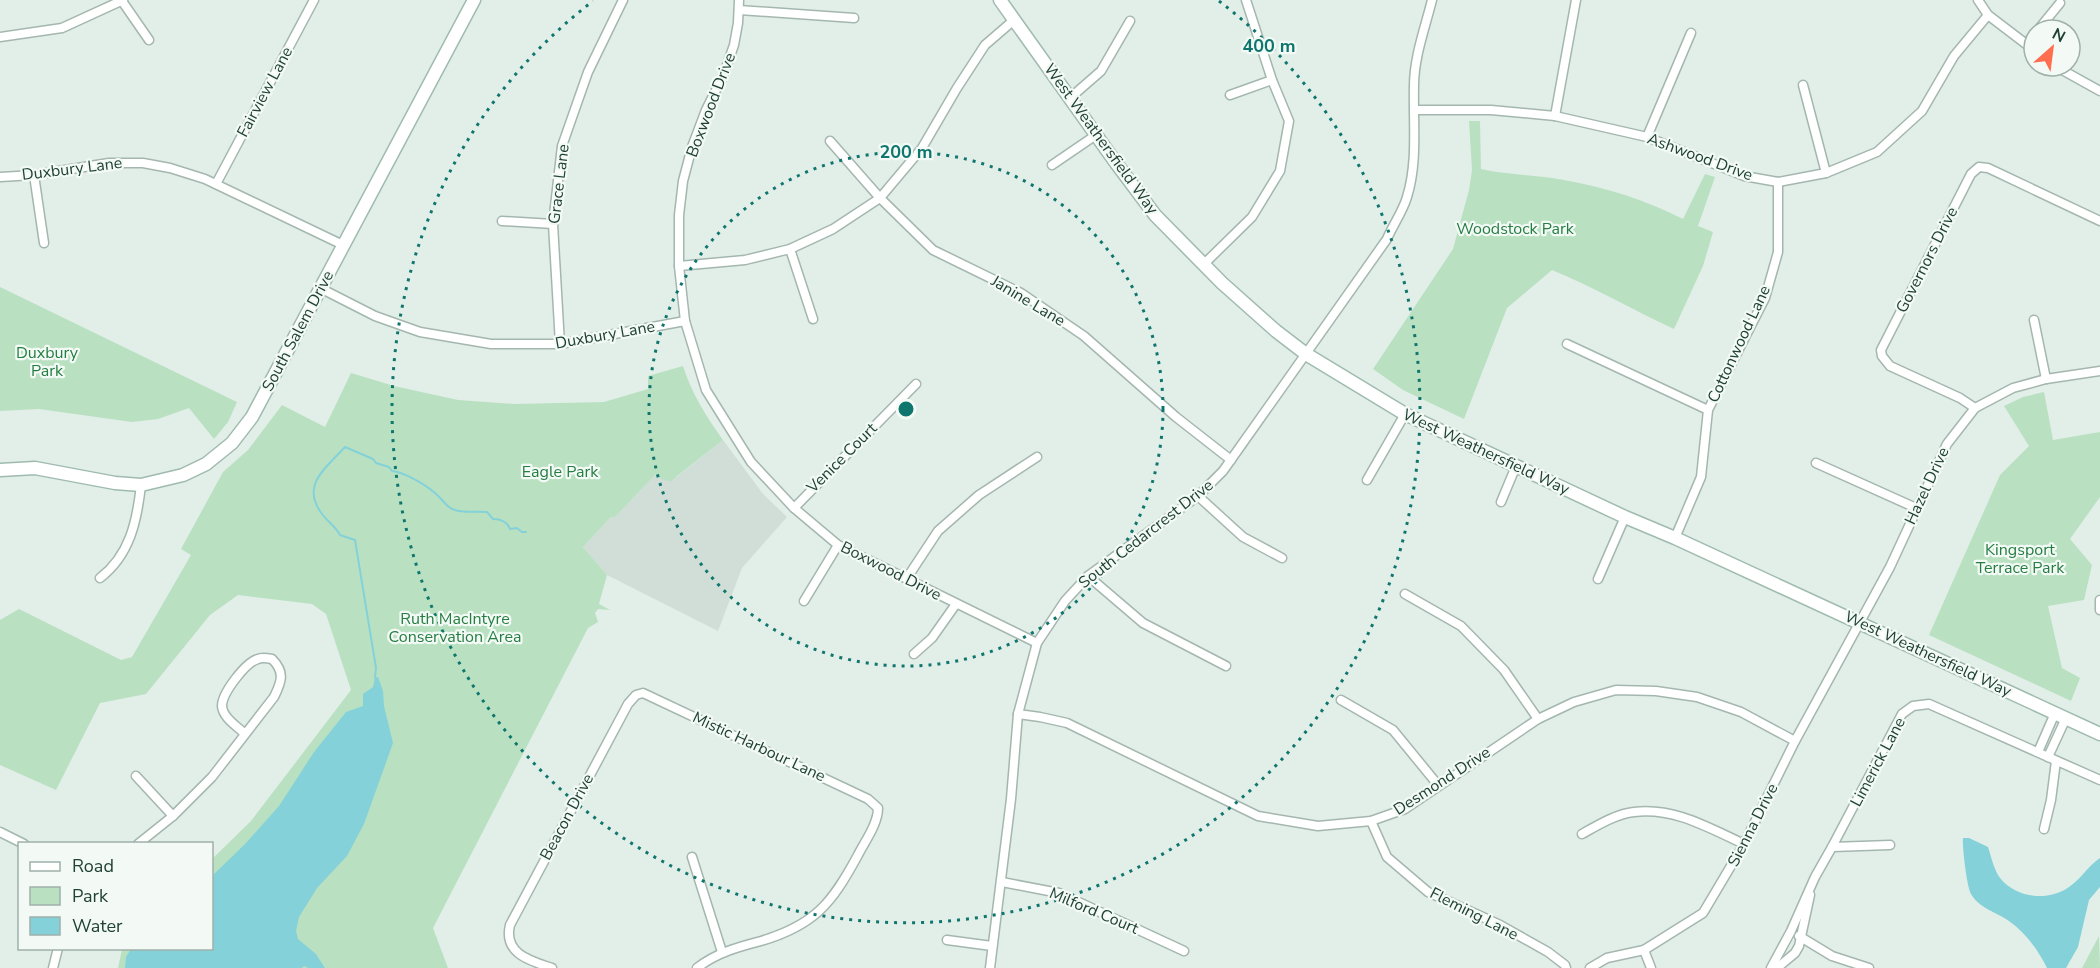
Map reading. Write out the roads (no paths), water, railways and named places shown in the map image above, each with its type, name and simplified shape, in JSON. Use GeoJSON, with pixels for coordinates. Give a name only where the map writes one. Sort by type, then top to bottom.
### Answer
{"type":"FeatureCollection","features":[{"type":"Feature","properties":{"kind":"street"},"geometry":{"type":"LineString","coordinates":[[0,37],[63,28],[123,0],[149,40]]}},
{"type":"Feature","properties":{"kind":"street","name":"Fairview Lane"},"geometry":{"type":"LineString","coordinates":[[216,184],[314,0]]}},
{"type":"Feature","properties":{"kind":"street","name":"South Salem Drive"},"geometry":{"type":"LineString","coordinates":[[0,470],[35,468],[115,483],[141,485],[183,475],[225,449],[252,417],[474,0]]}},
{"type":"Feature","properties":{"kind":"street","name":"Grace Lane"},"geometry":{"type":"LineString","coordinates":[[560,344],[553,224],[562,146],[588,72],[623,0]]}},
{"type":"Feature","properties":{"kind":"street","name":"West Weathersfield Way"},"geometry":{"type":"LineString","coordinates":[[1000,0],[1155,215],[1203,265],[1257,315],[1306,354],[1405,414],[2100,734]]}},
{"type":"Feature","properties":{"kind":"street"},"geometry":{"type":"LineString","coordinates":[[1203,265],[1252,217],[1280,171],[1289,121],[1272,80],[1246,0]]}},
{"type":"Feature","properties":{"kind":"street","name":"South Cedarcrest Drive"},"geometry":{"type":"LineString","coordinates":[[990,968],[1002,882],[1018,714],[1037,643],[1065,601],[1088,576],[1198,496],[1231,460],[1387,239],[1407,197],[1415,110],[1413,85],[1417,58],[1432,0]]}},
{"type":"Feature","properties":{"kind":"street"},"geometry":{"type":"LineString","coordinates":[[1555,116],[1576,0]]}},
{"type":"Feature","properties":{"kind":"street"},"geometry":{"type":"LineString","coordinates":[[1978,0],[1988,15],[2022,41]]}},
{"type":"Feature","properties":{"kind":"street"},"geometry":{"type":"LineString","coordinates":[[2048,18],[2060,3]]}},
{"type":"Feature","properties":{"kind":"street"},"geometry":{"type":"LineString","coordinates":[[739,5],[854,18]]}},
{"type":"Feature","properties":{"kind":"street","name":"Boxwood Drive"},"geometry":{"type":"LineString","coordinates":[[739,5],[732,51],[700,124],[683,181],[679,215],[679,266],[685,321],[706,390],[751,462],[794,508],[838,544],[1037,643]]}},
{"type":"Feature","properties":{"kind":"street","name":"Ashwood Drive"},"geometry":{"type":"LineString","coordinates":[[1415,110],[1491,110],[1555,116],[1647,137],[1744,176],[1778,182],[1826,173],[1877,152],[1922,111],[1954,56],[1988,15]]}},
{"type":"Feature","properties":{"kind":"street"},"geometry":{"type":"LineString","coordinates":[[679,266],[746,260],[790,249],[833,230],[880,198],[922,148],[957,88],[986,45],[1014,20]]}},
{"type":"Feature","properties":{"kind":"street"},"geometry":{"type":"LineString","coordinates":[[1070,98],[1101,71],[1130,21]]}},
{"type":"Feature","properties":{"kind":"street"},"geometry":{"type":"LineString","coordinates":[[1647,137],[1691,33]]}},
{"type":"Feature","properties":{"kind":"street"},"geometry":{"type":"LineString","coordinates":[[2077,78],[2100,91]]}},
{"type":"Feature","properties":{"kind":"street"},"geometry":{"type":"LineString","coordinates":[[1230,95],[1272,80]]}},
{"type":"Feature","properties":{"kind":"street"},"geometry":{"type":"LineString","coordinates":[[1803,85],[1826,173]]}},
{"type":"Feature","properties":{"kind":"street"},"geometry":{"type":"LineString","coordinates":[[1052,165],[1096,135]]}},
{"type":"Feature","properties":{"kind":"street","name":"Janine Lane"},"geometry":{"type":"LineString","coordinates":[[830,141],[880,198],[933,250],[1021,293],[1084,336],[1176,417],[1231,460]]}},
{"type":"Feature","properties":{"kind":"street","name":"Duxbury Lane"},"geometry":{"type":"LineString","coordinates":[[0,177],[34,175],[92,164],[134,163],[171,168],[216,184],[344,245]]}},
{"type":"Feature","properties":{"kind":"street","name":"Governors Drive"},"geometry":{"type":"LineString","coordinates":[[1975,408],[1960,398],[1890,366],[1882,356],[1881,350],[1971,174],[1979,167],[1988,168],[2100,221]]}},
{"type":"Feature","properties":{"kind":"street"},"geometry":{"type":"LineString","coordinates":[[34,175],[44,243]]}},
{"type":"Feature","properties":{"kind":"street","name":"Cottonwood Lane"},"geometry":{"type":"LineString","coordinates":[[1675,538],[1701,477],[1708,410],[1765,298],[1778,252],[1778,182]]}},
{"type":"Feature","properties":{"kind":"street"},"geometry":{"type":"LineString","coordinates":[[502,221],[553,224]]}},
{"type":"Feature","properties":{"kind":"street"},"geometry":{"type":"LineString","coordinates":[[790,249],[813,319]]}},
{"type":"Feature","properties":{"kind":"street","name":"Duxbury Lane"},"geometry":{"type":"LineString","coordinates":[[320,288],[375,316],[420,332],[491,344],[560,344],[685,321]]}},
{"type":"Feature","properties":{"kind":"street"},"geometry":{"type":"LineString","coordinates":[[2034,320],[2046,379]]}},
{"type":"Feature","properties":{"kind":"street"},"geometry":{"type":"LineString","coordinates":[[1566,344],[1708,410]]}},
{"type":"Feature","properties":{"kind":"street","name":"Hazel Drive"},"geometry":{"type":"LineString","coordinates":[[1860,623],[1890,567],[1947,444],[1975,408],[2013,388],[2046,379],[2100,371]]}},
{"type":"Feature","properties":{"kind":"street","name":"Venice Court"},"geometry":{"type":"LineString","coordinates":[[794,508],[916,384]]}},
{"type":"Feature","properties":{"kind":"street"},"geometry":{"type":"LineString","coordinates":[[1367,480],[1405,414]]}},
{"type":"Feature","properties":{"kind":"street"},"geometry":{"type":"LineString","coordinates":[[907,578],[938,531],[979,495],[1037,457]]}},
{"type":"Feature","properties":{"kind":"street"},"geometry":{"type":"LineString","coordinates":[[1816,463],[1916,508]]}},
{"type":"Feature","properties":{"kind":"street"},"geometry":{"type":"LineString","coordinates":[[1501,502],[1516,466]]}},
{"type":"Feature","properties":{"kind":"street"},"geometry":{"type":"LineString","coordinates":[[100,578],[116,563],[134,530],[141,485]]}},
{"type":"Feature","properties":{"kind":"street"},"geometry":{"type":"LineString","coordinates":[[1198,496],[1243,537],[1282,558]]}},
{"type":"Feature","properties":{"kind":"street"},"geometry":{"type":"LineString","coordinates":[[1598,579],[1625,517]]}},
{"type":"Feature","properties":{"kind":"street"},"geometry":{"type":"LineString","coordinates":[[804,601],[838,544]]}},
{"type":"Feature","properties":{"kind":"street"},"geometry":{"type":"LineString","coordinates":[[1088,576],[1143,623],[1226,666]]}},
{"type":"Feature","properties":{"kind":"street"},"geometry":{"type":"LineString","coordinates":[[1405,594],[1461,626],[1504,670],[1538,719]]}},
{"type":"Feature","properties":{"kind":"street"},"geometry":{"type":"LineString","coordinates":[[2100,600],[2100,610]]}},
{"type":"Feature","properties":{"kind":"street"},"geometry":{"type":"LineString","coordinates":[[914,654],[932,638],[956,604]]}},
{"type":"Feature","properties":{"kind":"street","name":"Sienna Drive"},"geometry":{"type":"LineString","coordinates":[[1590,968],[1607,958],[1644,950],[1703,913],[1744,844],[1795,741],[1860,623]]}},
{"type":"Feature","properties":{"kind":"street"},"geometry":{"type":"LineString","coordinates":[[139,842],[173,816],[212,777],[274,697],[281,683],[282,673],[272,659],[260,657],[251,662],[225,695],[222,706],[225,716],[245,734]]}},
{"type":"Feature","properties":{"kind":"street","name":"Desmond Drive"},"geometry":{"type":"LineString","coordinates":[[1018,714],[1067,723],[1258,816],[1318,826],[1371,821],[1405,809],[1538,719],[1575,702],[1616,690],[1656,691],[1697,697],[1741,712],[1795,741]]}},
{"type":"Feature","properties":{"kind":"street","name":"Mistic Harbour Lane"},"geometry":{"type":"LineString","coordinates":[[636,695],[648,694],[868,799],[878,808],[876,820],[841,885],[819,912],[792,929],[722,952]]}},
{"type":"Feature","properties":{"kind":"street","name":"Beacon Drive"},"geometry":{"type":"LineString","coordinates":[[552,968],[523,958],[510,943],[508,931],[512,919],[628,704],[636,695]]}},
{"type":"Feature","properties":{"kind":"street"},"geometry":{"type":"LineString","coordinates":[[1341,700],[1393,730],[1438,785]]}},
{"type":"Feature","properties":{"kind":"street","name":"Limerick Lane"},"geometry":{"type":"LineString","coordinates":[[1771,968],[1791,931],[1815,877],[1902,714],[1913,706],[1929,704],[2100,780]]}},
{"type":"Feature","properties":{"kind":"street"},"geometry":{"type":"LineString","coordinates":[[2038,752],[2060,716]]}},
{"type":"Feature","properties":{"kind":"street"},"geometry":{"type":"LineString","coordinates":[[2044,829],[2051,800],[2052,759],[2060,716]]}},
{"type":"Feature","properties":{"kind":"street"},"geometry":{"type":"LineString","coordinates":[[136,776],[173,816]]}},
{"type":"Feature","properties":{"kind":"street"},"geometry":{"type":"LineString","coordinates":[[1582,834],[1606,821],[1633,812],[1658,813],[1684,817],[1744,844]]}},
{"type":"Feature","properties":{"kind":"street","name":"Fleming Lane"},"geometry":{"type":"LineString","coordinates":[[1371,821],[1387,857],[1428,891],[1548,951],[1565,964],[1566,968]]}},
{"type":"Feature","properties":{"kind":"street"},"geometry":{"type":"LineString","coordinates":[[0,832],[22,842]]}},
{"type":"Feature","properties":{"kind":"street"},"geometry":{"type":"LineString","coordinates":[[1832,847],[1890,845]]}},
{"type":"Feature","properties":{"kind":"street"},"geometry":{"type":"LineString","coordinates":[[692,857],[722,952],[697,968]]}},
{"type":"Feature","properties":{"kind":"street","name":"Limerick Lane"},"geometry":{"type":"LineString","coordinates":[[1777,968],[1795,953],[1801,938],[1815,877]]}},
{"type":"Feature","properties":{"kind":"street","name":"Milford Court"},"geometry":{"type":"LineString","coordinates":[[1002,882],[1059,893],[1184,951]]}},
{"type":"Feature","properties":{"kind":"street"},"geometry":{"type":"LineString","coordinates":[[1791,931],[1832,956],[1869,968]]}},
{"type":"Feature","properties":{"kind":"street"},"geometry":{"type":"LineString","coordinates":[[947,940],[992,946]]}},
{"type":"Feature","properties":{"kind":"street"},"geometry":{"type":"LineString","coordinates":[[53,968],[58,950]]}},
{"type":"Feature","properties":{"kind":"street"},"geometry":{"type":"LineString","coordinates":[[1644,950],[1651,968]]}},
{"type":"Feature","properties":{"kind":"water"},"geometry":{"type":"Polygon","coordinates":[[[378,677],[383,691],[384,706],[393,743],[364,824],[347,856],[317,888],[299,917],[296,931],[298,939],[316,954],[325,968],[304,966],[302,968],[125,968],[126,957],[130,950],[213,950],[213,875],[279,806],[314,752],[346,712],[363,706],[363,694],[373,687],[375,678],[378,677]]]}},
{"type":"Feature","properties":{"kind":"water"},"geometry":{"type":"Polygon","coordinates":[[[1963,838],[1969,838],[1988,847],[2000,878],[2015,890],[2033,896],[2061,892],[2073,884],[2100,858],[2100,887],[2089,900],[2078,947],[2066,968],[2047,968],[2036,948],[2021,931],[1974,899],[1968,884],[1963,838]]]}},
{"type":"Feature","properties":{"kind":"waterway"},"geometry":{"type":"LineString","coordinates":[[375,678],[376,668],[355,540],[340,535],[322,514],[316,504],[314,494],[318,478],[345,447],[421,483],[453,509],[487,512],[493,519],[505,522],[510,529],[517,528],[526,532]]}},
{"type":"Feature","properties":{"kind":"park label","name":"Woodstock Park"},"geometry":{"type":"Point","coordinates":[1515,229]}},
{"type":"Feature","properties":{"kind":"park label","name":"Duxbury Park"},"geometry":{"type":"Point","coordinates":[47,362]}},
{"type":"Feature","properties":{"kind":"park label","name":"Eagle Park"},"geometry":{"type":"Point","coordinates":[560,472]}},
{"type":"Feature","properties":{"kind":"park label","name":"Kingsport Terrace Park"},"geometry":{"type":"Point","coordinates":[2020,559]}},
{"type":"Feature","properties":{"kind":"park label","name":"Ruth MacIntyre Conservation Area"},"geometry":{"type":"Point","coordinates":[455,628]}}]}
